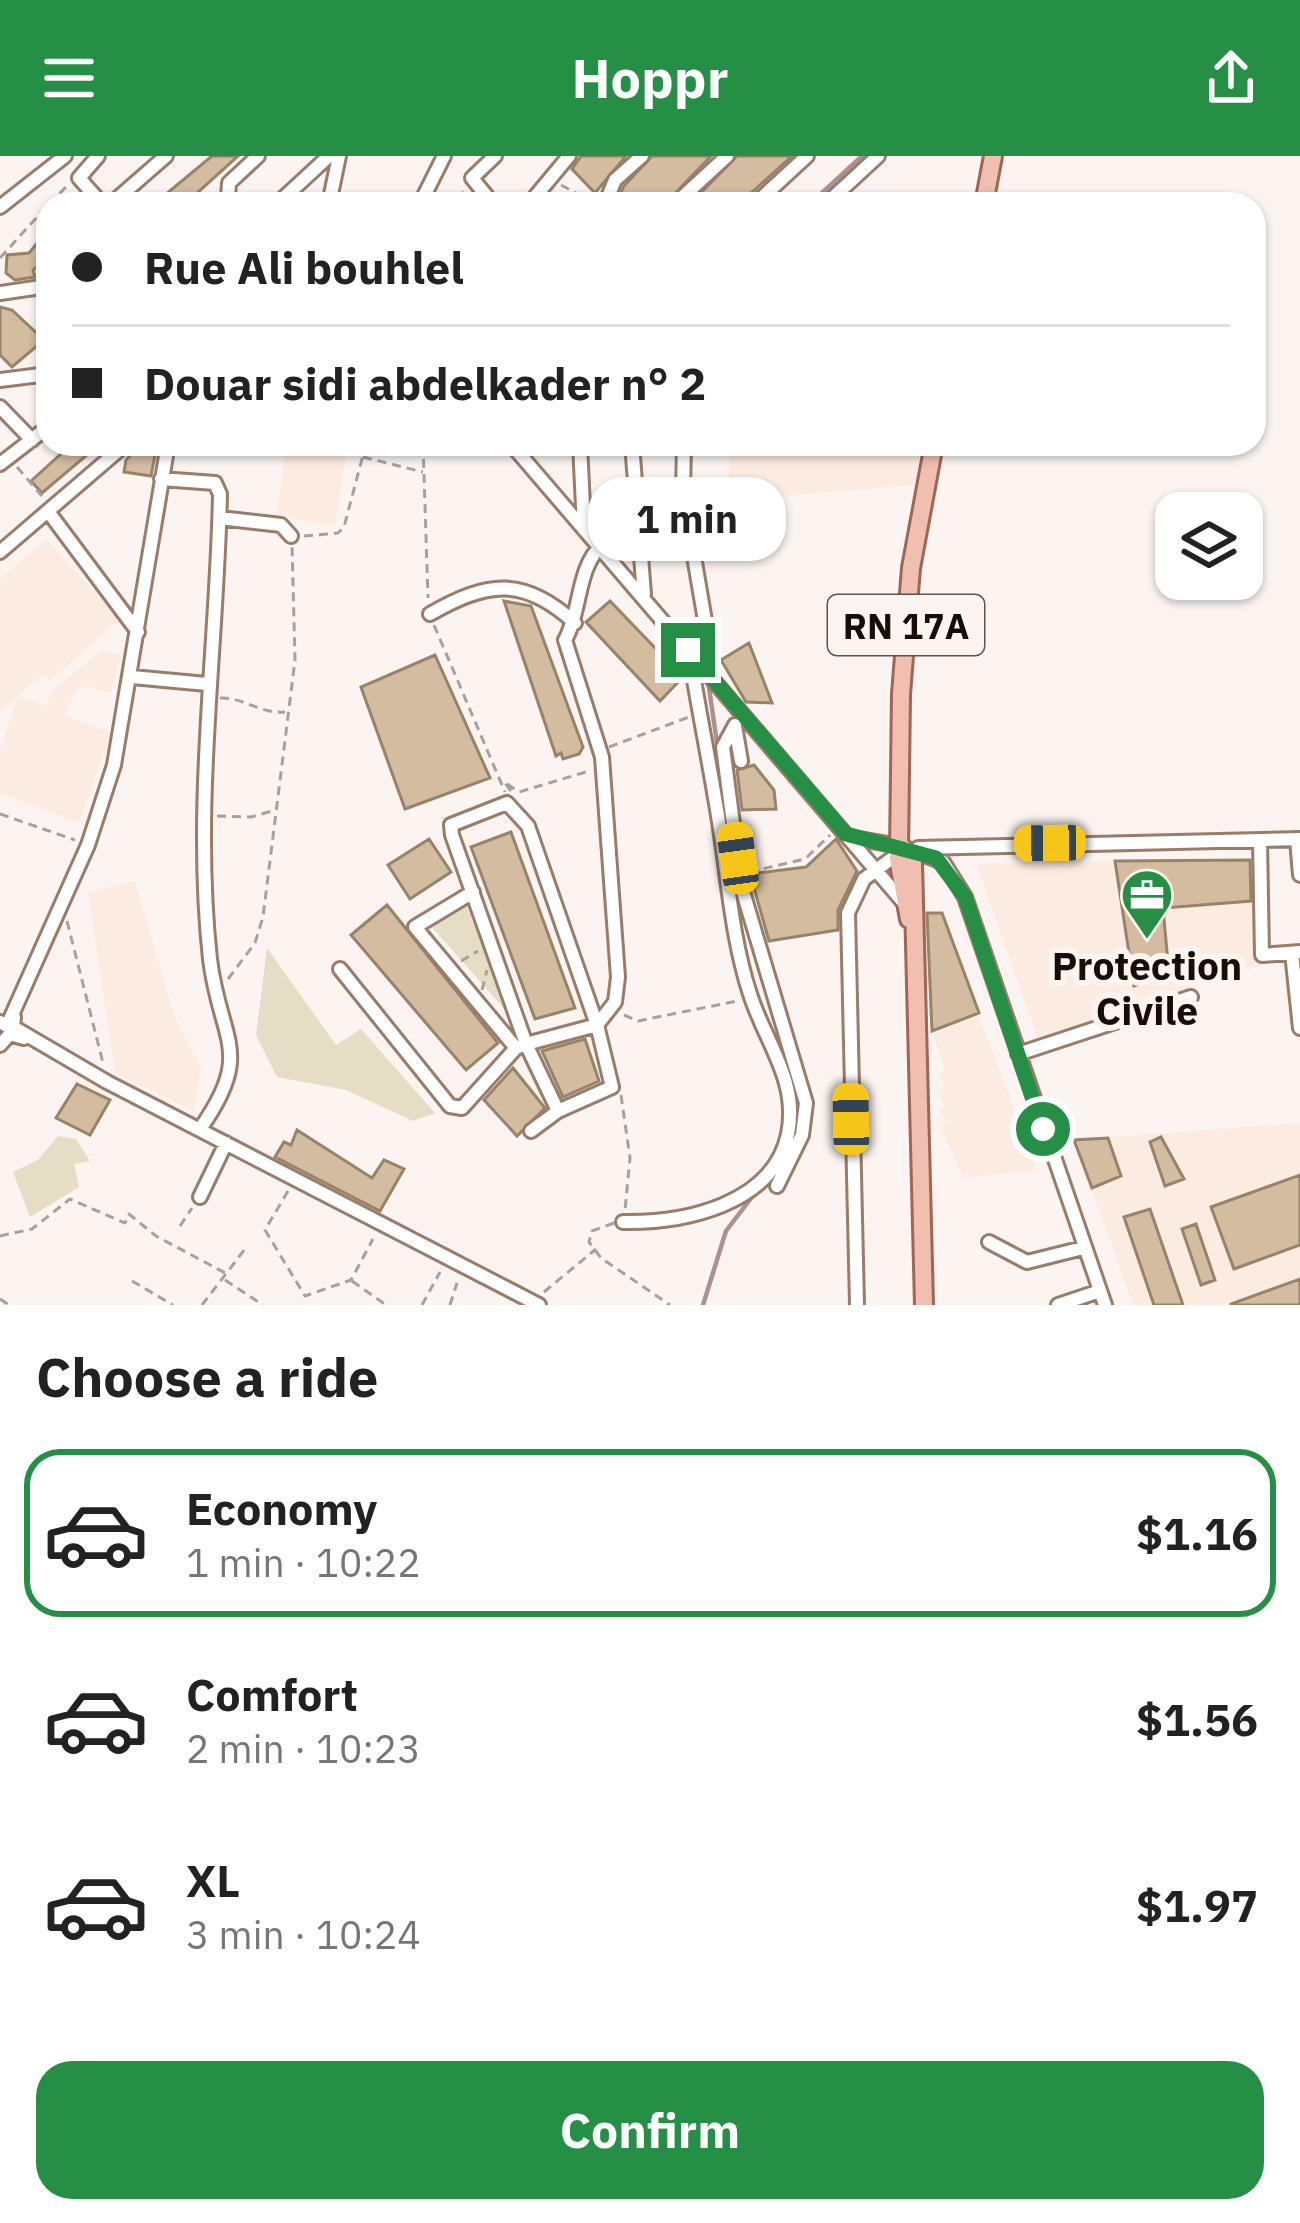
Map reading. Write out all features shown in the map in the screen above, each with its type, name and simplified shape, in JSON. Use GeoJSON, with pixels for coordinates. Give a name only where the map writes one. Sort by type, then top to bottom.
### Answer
{"type":"FeatureCollection","features":[{"type":"Feature","properties":{"kind":"main road"},"geometry":{"type":"LineString","coordinates":[[986,192],[993,156]]}},
{"type":"Feature","properties":{"kind":"main road","name":"RN 17A"},"geometry":{"type":"LineString","coordinates":[[924,1305],[915,943],[903,808],[901,694],[910,568],[932,456]]}},
{"type":"Feature","properties":{"kind":"main road","name":"RN 17A"},"geometry":{"type":"LineString","coordinates":[[906,855],[905,904],[915,943]]}},
{"type":"Feature","properties":{"kind":"street"},"geometry":{"type":"LineString","coordinates":[[41,156],[52,167]]}},
{"type":"Feature","properties":{"kind":"street"},"geometry":{"type":"LineString","coordinates":[[0,207],[64,156]]}},
{"type":"Feature","properties":{"kind":"street"},"geometry":{"type":"LineString","coordinates":[[91,192],[79,178],[98,156]]}},
{"type":"Feature","properties":{"kind":"street"},"geometry":{"type":"LineString","coordinates":[[125,192],[166,156]]}},
{"type":"Feature","properties":{"kind":"street"},"geometry":{"type":"LineString","coordinates":[[228,192],[229,183],[259,156]]}},
{"type":"Feature","properties":{"kind":"street"},"geometry":{"type":"LineString","coordinates":[[290,192],[329,156]]}},
{"type":"Feature","properties":{"kind":"street"},"geometry":{"type":"LineString","coordinates":[[332,192],[339,156]]}},
{"type":"Feature","properties":{"kind":"street"},"geometry":{"type":"LineString","coordinates":[[426,192],[444,156]]}},
{"type":"Feature","properties":{"kind":"street"},"geometry":{"type":"LineString","coordinates":[[483,192],[472,178],[495,156]]}},
{"type":"Feature","properties":{"kind":"street"},"geometry":{"type":"LineString","coordinates":[[608,192],[642,156]]}},
{"type":"Feature","properties":{"kind":"street"},"geometry":{"type":"LineString","coordinates":[[688,192],[727,156]]}},
{"type":"Feature","properties":{"kind":"street"},"geometry":{"type":"LineString","coordinates":[[768,192],[807,156]]}},
{"type":"Feature","properties":{"kind":"street"},"geometry":{"type":"LineString","coordinates":[[839,192],[878,156]]}},
{"type":"Feature","properties":{"kind":"street"},"geometry":{"type":"LineString","coordinates":[[537,192],[568,157]]}},
{"type":"Feature","properties":{"kind":"street"},"geometry":{"type":"LineString","coordinates":[[0,293],[36,288]]}},
{"type":"Feature","properties":{"kind":"street"},"geometry":{"type":"LineString","coordinates":[[0,380],[36,376]]}},
{"type":"Feature","properties":{"kind":"street"},"geometry":{"type":"LineString","coordinates":[[0,407],[32,440]]}},
{"type":"Feature","properties":{"kind":"street"},"geometry":{"type":"LineString","coordinates":[[4,460],[36,437]]}},
{"type":"Feature","properties":{"kind":"street"},"geometry":{"type":"LineString","coordinates":[[0,552],[113,456]]}},
{"type":"Feature","properties":{"kind":"street"},"geometry":{"type":"LineString","coordinates":[[166,456],[115,765],[88,845],[4,1032],[41,1042],[107,1082],[538,1305]]}},
{"type":"Feature","properties":{"kind":"street"},"geometry":{"type":"LineString","coordinates":[[522,456],[905,904]]}},
{"type":"Feature","properties":{"kind":"street"},"geometry":{"type":"LineString","coordinates":[[581,456],[584,527]]}},
{"type":"Feature","properties":{"kind":"street"},"geometry":{"type":"LineString","coordinates":[[633,456],[644,596]]}},
{"type":"Feature","properties":{"kind":"street"},"geometry":{"type":"LineString","coordinates":[[683,456],[683,492],[710,650],[706,669]]}},
{"type":"Feature","properties":{"kind":"street"},"geometry":{"type":"LineString","coordinates":[[161,478],[215,483],[220,518],[207,691],[203,892],[214,993],[234,1063],[226,1093],[200,1130]]}},
{"type":"Feature","properties":{"kind":"street"},"geometry":{"type":"LineString","coordinates":[[52,512],[138,632]]}},
{"type":"Feature","properties":{"kind":"street"},"geometry":{"type":"LineString","coordinates":[[220,518],[281,525],[291,536]]}},
{"type":"Feature","properties":{"kind":"street"},"geometry":{"type":"LineString","coordinates":[[601,546],[586,568],[575,623],[565,640],[602,758],[617,977],[605,1017]]}},
{"type":"Feature","properties":{"kind":"street"},"geometry":{"type":"LineString","coordinates":[[430,614],[492,586],[549,599],[575,623]]}},
{"type":"Feature","properties":{"kind":"street"},"geometry":{"type":"LineString","coordinates":[[623,1222],[700,1215],[734,1200],[774,1166],[788,1136],[790,1102],[783,1068],[751,998],[688,650]]}},
{"type":"Feature","properties":{"kind":"street"},"geometry":{"type":"LineString","coordinates":[[132,677],[207,691]]}},
{"type":"Feature","properties":{"kind":"street"},"geometry":{"type":"LineString","coordinates":[[735,725],[754,725]]}},
{"type":"Feature","properties":{"kind":"street"},"geometry":{"type":"LineString","coordinates":[[735,725],[742,760]]}},
{"type":"Feature","properties":{"kind":"street"},"geometry":{"type":"LineString","coordinates":[[735,725],[723,747],[740,874],[755,943],[777,994],[806,1102],[798,1148],[777,1186]]}},
{"type":"Feature","properties":{"kind":"street"},"geometry":{"type":"LineString","coordinates":[[531,1131],[558,1111],[612,1087],[605,1017],[528,826],[511,801],[451,825],[521,1046],[558,1111]]}},
{"type":"Feature","properties":{"kind":"street"},"geometry":{"type":"LineString","coordinates":[[841,832],[950,870],[965,897],[1102,1298],[1058,1305]]}},
{"type":"Feature","properties":{"kind":"street"},"geometry":{"type":"LineString","coordinates":[[856,1305],[846,933],[852,899],[877,866],[906,855],[966,844],[1299,839],[1300,875]]}},
{"type":"Feature","properties":{"kind":"street"},"geometry":{"type":"LineString","coordinates":[[1260,840],[1262,955],[1296,952],[1300,1028]]}},
{"type":"Feature","properties":{"kind":"street"},"geometry":{"type":"LineString","coordinates":[[950,870],[966,844]]}},
{"type":"Feature","properties":{"kind":"street"},"geometry":{"type":"LineString","coordinates":[[472,892],[415,927],[521,1046]]}},
{"type":"Feature","properties":{"kind":"street"},"geometry":{"type":"LineString","coordinates":[[340,969],[451,1106],[462,1108],[521,1046],[605,1017]]}},
{"type":"Feature","properties":{"kind":"street"},"geometry":{"type":"LineString","coordinates":[[1018,1054],[1191,997]]}},
{"type":"Feature","properties":{"kind":"street"},"geometry":{"type":"LineString","coordinates":[[200,1196],[226,1143]]}},
{"type":"Feature","properties":{"kind":"street"},"geometry":{"type":"LineString","coordinates":[[989,1242],[1028,1262],[1083,1248]]}},
{"type":"Feature","properties":{"kind":"path"},"geometry":{"type":"LineString","coordinates":[[63,192],[79,178]]}},
{"type":"Feature","properties":{"kind":"path"},"geometry":{"type":"LineString","coordinates":[[462,192],[472,178]]}},
{"type":"Feature","properties":{"kind":"path"},"geometry":{"type":"LineString","coordinates":[[547,178],[576,192]]}},
{"type":"Feature","properties":{"kind":"path"},"geometry":{"type":"LineString","coordinates":[[0,258],[36,218]]}},
{"type":"Feature","properties":{"kind":"path"},"geometry":{"type":"LineString","coordinates":[[423,456],[430,614],[511,801]]}},
{"type":"Feature","properties":{"kind":"path"},"geometry":{"type":"LineString","coordinates":[[214,993],[239,969],[259,930],[295,660],[291,536],[328,536],[344,527],[361,457],[423,472]]}},
{"type":"Feature","properties":{"kind":"path"},"geometry":{"type":"LineString","coordinates":[[4,460],[52,512]]}},
{"type":"Feature","properties":{"kind":"path"},"geometry":{"type":"LineString","coordinates":[[207,691],[232,697],[254,710],[288,711]]}},
{"type":"Feature","properties":{"kind":"path"},"geometry":{"type":"LineString","coordinates":[[511,801],[505,782],[519,792],[596,770],[607,748],[694,715],[697,701]]}},
{"type":"Feature","properties":{"kind":"path"},"geometry":{"type":"LineString","coordinates":[[203,815],[250,817],[275,807]]}},
{"type":"Feature","properties":{"kind":"path"},"geometry":{"type":"LineString","coordinates":[[0,814],[88,845]]}},
{"type":"Feature","properties":{"kind":"path"},"geometry":{"type":"LineString","coordinates":[[740,874],[784,868],[805,859],[841,832]]}},
{"type":"Feature","properties":{"kind":"path"},"geometry":{"type":"LineString","coordinates":[[61,900],[107,1082]]}},
{"type":"Feature","properties":{"kind":"path"},"geometry":{"type":"LineString","coordinates":[[457,963],[485,947]]}},
{"type":"Feature","properties":{"kind":"path"},"geometry":{"type":"LineString","coordinates":[[481,992],[490,959]]}},
{"type":"Feature","properties":{"kind":"path"},"geometry":{"type":"LineString","coordinates":[[605,1017],[638,1021],[751,998]]}},
{"type":"Feature","properties":{"kind":"path"},"geometry":{"type":"LineString","coordinates":[[620,1086],[630,1158],[623,1222],[592,1231],[589,1242],[601,1258],[670,1305]]}},
{"type":"Feature","properties":{"kind":"path"},"geometry":{"type":"LineString","coordinates":[[288,1191],[265,1230],[305,1296],[351,1280],[373,1239]]}},
{"type":"Feature","properties":{"kind":"path"},"geometry":{"type":"LineString","coordinates":[[180,1226],[200,1196]]}},
{"type":"Feature","properties":{"kind":"path"},"geometry":{"type":"LineString","coordinates":[[0,1236],[32,1229],[70,1199],[124,1223],[129,1214],[263,1305]]}},
{"type":"Feature","properties":{"kind":"path"},"geometry":{"type":"LineString","coordinates":[[538,1305],[543,1293],[596,1248]]}},
{"type":"Feature","properties":{"kind":"path"},"geometry":{"type":"LineString","coordinates":[[202,1305],[244,1250]]}},
{"type":"Feature","properties":{"kind":"path"},"geometry":{"type":"LineString","coordinates":[[422,1305],[440,1272]]}},
{"type":"Feature","properties":{"kind":"path"},"geometry":{"type":"LineString","coordinates":[[351,1280],[386,1305]]}},
{"type":"Feature","properties":{"kind":"path"},"geometry":{"type":"LineString","coordinates":[[132,1281],[172,1305]]}},
{"type":"Feature","properties":{"kind":"path"},"geometry":{"type":"LineString","coordinates":[[449,1305],[458,1283]]}},
{"type":"Feature","properties":{"kind":"path"},"geometry":{"type":"LineString","coordinates":[[321,1294],[326,1304]]}},
{"type":"Feature","properties":{"kind":"path"},"geometry":{"type":"LineString","coordinates":[[0,1299],[9,1305]]}},
{"type":"Feature","properties":{"kind":"shaded area"},"geometry":{"type":"Polygon","coordinates":[[[284,456],[346,456],[335,526],[277,516],[284,456]]]}},
{"type":"Feature","properties":{"kind":"shaded area"},"geometry":{"type":"Polygon","coordinates":[[[729,456],[920,456],[914,485],[730,500],[729,456]]]}},
{"type":"Feature","properties":{"kind":"shaded area"},"geometry":{"type":"Polygon","coordinates":[[[46,539],[119,619],[50,681],[43,674],[18,696],[47,706],[52,691],[102,650],[121,655],[111,693],[87,686],[75,690],[65,716],[111,732],[79,823],[0,793],[0,751],[17,698],[0,712],[0,579],[46,539]]]}},
{"type":"Feature","properties":{"kind":"shaded area"},"geometry":{"type":"Polygon","coordinates":[[[1115,861],[1133,991],[1134,986],[1169,973],[1163,908],[1261,900],[1267,963],[1038,1039],[976,864],[1115,861]]]}},
{"type":"Feature","properties":{"kind":"shaded area"},"geometry":{"type":"Polygon","coordinates":[[[135,881],[174,1015],[201,1068],[194,1111],[115,1073],[88,892],[135,881]]]}},
{"type":"Feature","properties":{"kind":"shaded area"},"geometry":{"type":"Polygon","coordinates":[[[466,904],[507,1012],[430,925],[466,904]]]}},
{"type":"Feature","properties":{"kind":"shaded area"},"geometry":{"type":"Polygon","coordinates":[[[267,948],[336,1045],[361,1029],[435,1113],[413,1121],[346,1090],[277,1077],[256,1035],[267,948]]]}},
{"type":"Feature","properties":{"kind":"shaded area"},"geometry":{"type":"Polygon","coordinates":[[[979,1016],[1037,1170],[963,1178],[941,1127],[946,1123],[939,1110],[945,1106],[938,1091],[945,1088],[939,1073],[945,1070],[933,1034],[979,1016]]]}},
{"type":"Feature","properties":{"kind":"shaded area"},"geometry":{"type":"Polygon","coordinates":[[[1300,1123],[1300,1305],[1133,1305],[1074,1140],[1300,1123]]]}},
{"type":"Feature","properties":{"kind":"shaded area"},"geometry":{"type":"Polygon","coordinates":[[[58,1136],[76,1139],[90,1161],[74,1164],[79,1187],[30,1217],[13,1172],[38,1160],[58,1136]]]}},
{"type":"Feature","properties":{"kind":"building"},"geometry":{"type":"Polygon","coordinates":[[[212,156],[238,156],[198,192],[168,192],[212,156]]]}},
{"type":"Feature","properties":{"kind":"building"},"geometry":{"type":"Polygon","coordinates":[[[581,156],[626,156],[596,192],[572,169],[581,156]]]}},
{"type":"Feature","properties":{"kind":"building"},"geometry":{"type":"Polygon","coordinates":[[[652,156],[711,156],[676,192],[621,192],[652,156]]]}},
{"type":"Feature","properties":{"kind":"building"},"geometry":{"type":"Polygon","coordinates":[[[737,156],[792,156],[752,192],[702,192],[737,156]]]}},
{"type":"Feature","properties":{"kind":"building"},"geometry":{"type":"Polygon","coordinates":[[[36,245],[35,277],[15,280],[6,273],[7,255],[29,253],[36,245]]]}},
{"type":"Feature","properties":{"kind":"building"},"geometry":{"type":"Polygon","coordinates":[[[0,307],[12,310],[36,332],[36,347],[12,367],[0,355],[0,307]]]}},
{"type":"Feature","properties":{"kind":"building"},"geometry":{"type":"Polygon","coordinates":[[[59,456],[86,456],[42,493],[31,481],[59,456]]]}},
{"type":"Feature","properties":{"kind":"building"},"geometry":{"type":"Polygon","coordinates":[[[155,456],[151,476],[124,472],[126,460],[155,456]]]}},
{"type":"Feature","properties":{"kind":"building"},"geometry":{"type":"Polygon","coordinates":[[[504,601],[531,606],[583,747],[579,754],[556,756],[504,601]]]}},
{"type":"Feature","properties":{"kind":"building"},"geometry":{"type":"Polygon","coordinates":[[[610,601],[683,677],[660,701],[586,622],[610,601]]]}},
{"type":"Feature","properties":{"kind":"building"},"geometry":{"type":"Polygon","coordinates":[[[749,643],[772,703],[746,702],[721,660],[749,643]]]}},
{"type":"Feature","properties":{"kind":"building"},"geometry":{"type":"Polygon","coordinates":[[[435,655],[490,778],[405,809],[361,687],[435,655]]]}},
{"type":"Feature","properties":{"kind":"building"},"geometry":{"type":"Polygon","coordinates":[[[754,765],[774,790],[776,809],[742,810],[737,770],[754,765]]]}},
{"type":"Feature","properties":{"kind":"building"},"geometry":{"type":"Polygon","coordinates":[[[511,832],[575,1008],[535,1019],[471,847],[511,832]]]}},
{"type":"Feature","properties":{"kind":"building"},"geometry":{"type":"Polygon","coordinates":[[[429,839],[451,872],[410,899],[388,865],[429,839]]]}},
{"type":"Feature","properties":{"kind":"building"},"geometry":{"type":"Polygon","coordinates":[[[836,839],[857,871],[838,910],[838,930],[769,941],[750,874],[806,867],[836,839]]]}},
{"type":"Feature","properties":{"kind":"building","name":"Protection Civile"},"geometry":{"type":"Polygon","coordinates":[[[1250,860],[1251,901],[1163,908],[1169,974],[1134,986],[1115,861],[1250,860]]]}},
{"type":"Feature","properties":{"kind":"building"},"geometry":{"type":"Polygon","coordinates":[[[387,905],[498,1043],[466,1070],[351,935],[387,905]]]}},
{"type":"Feature","properties":{"kind":"building"},"geometry":{"type":"Polygon","coordinates":[[[927,913],[942,913],[979,1013],[932,1031],[927,913]]]}},
{"type":"Feature","properties":{"kind":"building"},"geometry":{"type":"Polygon","coordinates":[[[585,1039],[599,1081],[563,1097],[542,1051],[585,1039]]]}},
{"type":"Feature","properties":{"kind":"building"},"geometry":{"type":"Polygon","coordinates":[[[513,1068],[545,1108],[517,1136],[484,1100],[513,1068]]]}},
{"type":"Feature","properties":{"kind":"building"},"geometry":{"type":"Polygon","coordinates":[[[77,1084],[110,1100],[90,1135],[56,1118],[77,1084]]]}},
{"type":"Feature","properties":{"kind":"building"},"geometry":{"type":"Polygon","coordinates":[[[297,1130],[372,1178],[384,1160],[404,1169],[380,1211],[275,1157],[284,1142],[291,1145],[297,1130]]]}},
{"type":"Feature","properties":{"kind":"building"},"geometry":{"type":"Polygon","coordinates":[[[1161,1137],[1184,1179],[1165,1186],[1150,1142],[1161,1137]]]}},
{"type":"Feature","properties":{"kind":"building"},"geometry":{"type":"Polygon","coordinates":[[[1108,1138],[1121,1176],[1092,1188],[1074,1140],[1108,1138]]]}},
{"type":"Feature","properties":{"kind":"building"},"geometry":{"type":"Polygon","coordinates":[[[1300,1175],[1300,1245],[1234,1269],[1211,1207],[1300,1175]]]}},
{"type":"Feature","properties":{"kind":"building"},"geometry":{"type":"Polygon","coordinates":[[[1150,1209],[1183,1305],[1154,1305],[1124,1217],[1150,1209]]]}},
{"type":"Feature","properties":{"kind":"building"},"geometry":{"type":"Polygon","coordinates":[[[1196,1224],[1215,1280],[1201,1285],[1182,1229],[1196,1224]]]}},
{"type":"Feature","properties":{"kind":"building"},"geometry":{"type":"Polygon","coordinates":[[[1300,1279],[1300,1305],[1231,1305],[1231,1304],[1300,1279]]]}},
{"type":"Feature","properties":{"kind":"waterway"},"geometry":{"type":"LineString","coordinates":[[823,192],[862,156]]}},
{"type":"Feature","properties":{"kind":"waterway"},"geometry":{"type":"LineString","coordinates":[[698,616],[703,646]]}},
{"type":"Feature","properties":{"kind":"waterway"},"geometry":{"type":"LineString","coordinates":[[708,681],[718,750]]}},
{"type":"Feature","properties":{"kind":"waterway"},"geometry":{"type":"LineString","coordinates":[[744,915],[768,996]]}},
{"type":"Feature","properties":{"kind":"waterway"},"geometry":{"type":"LineString","coordinates":[[794,1141],[799,1099]]}},
{"type":"Feature","properties":{"kind":"waterway"},"geometry":{"type":"LineString","coordinates":[[703,1305],[726,1231],[755,1193]]}},
{"type":"Feature","properties":{"kind":"place","name":"Protection Civile"},"geometry":{"type":"Point","coordinates":[1147,941]}},
{"type":"Feature","properties":{"kind":"route"},"geometry":{"type":"LineString","coordinates":[[688,650],[846,834],[910,848],[936,858],[950,870],[965,897],[1043,1129]]}}]}
